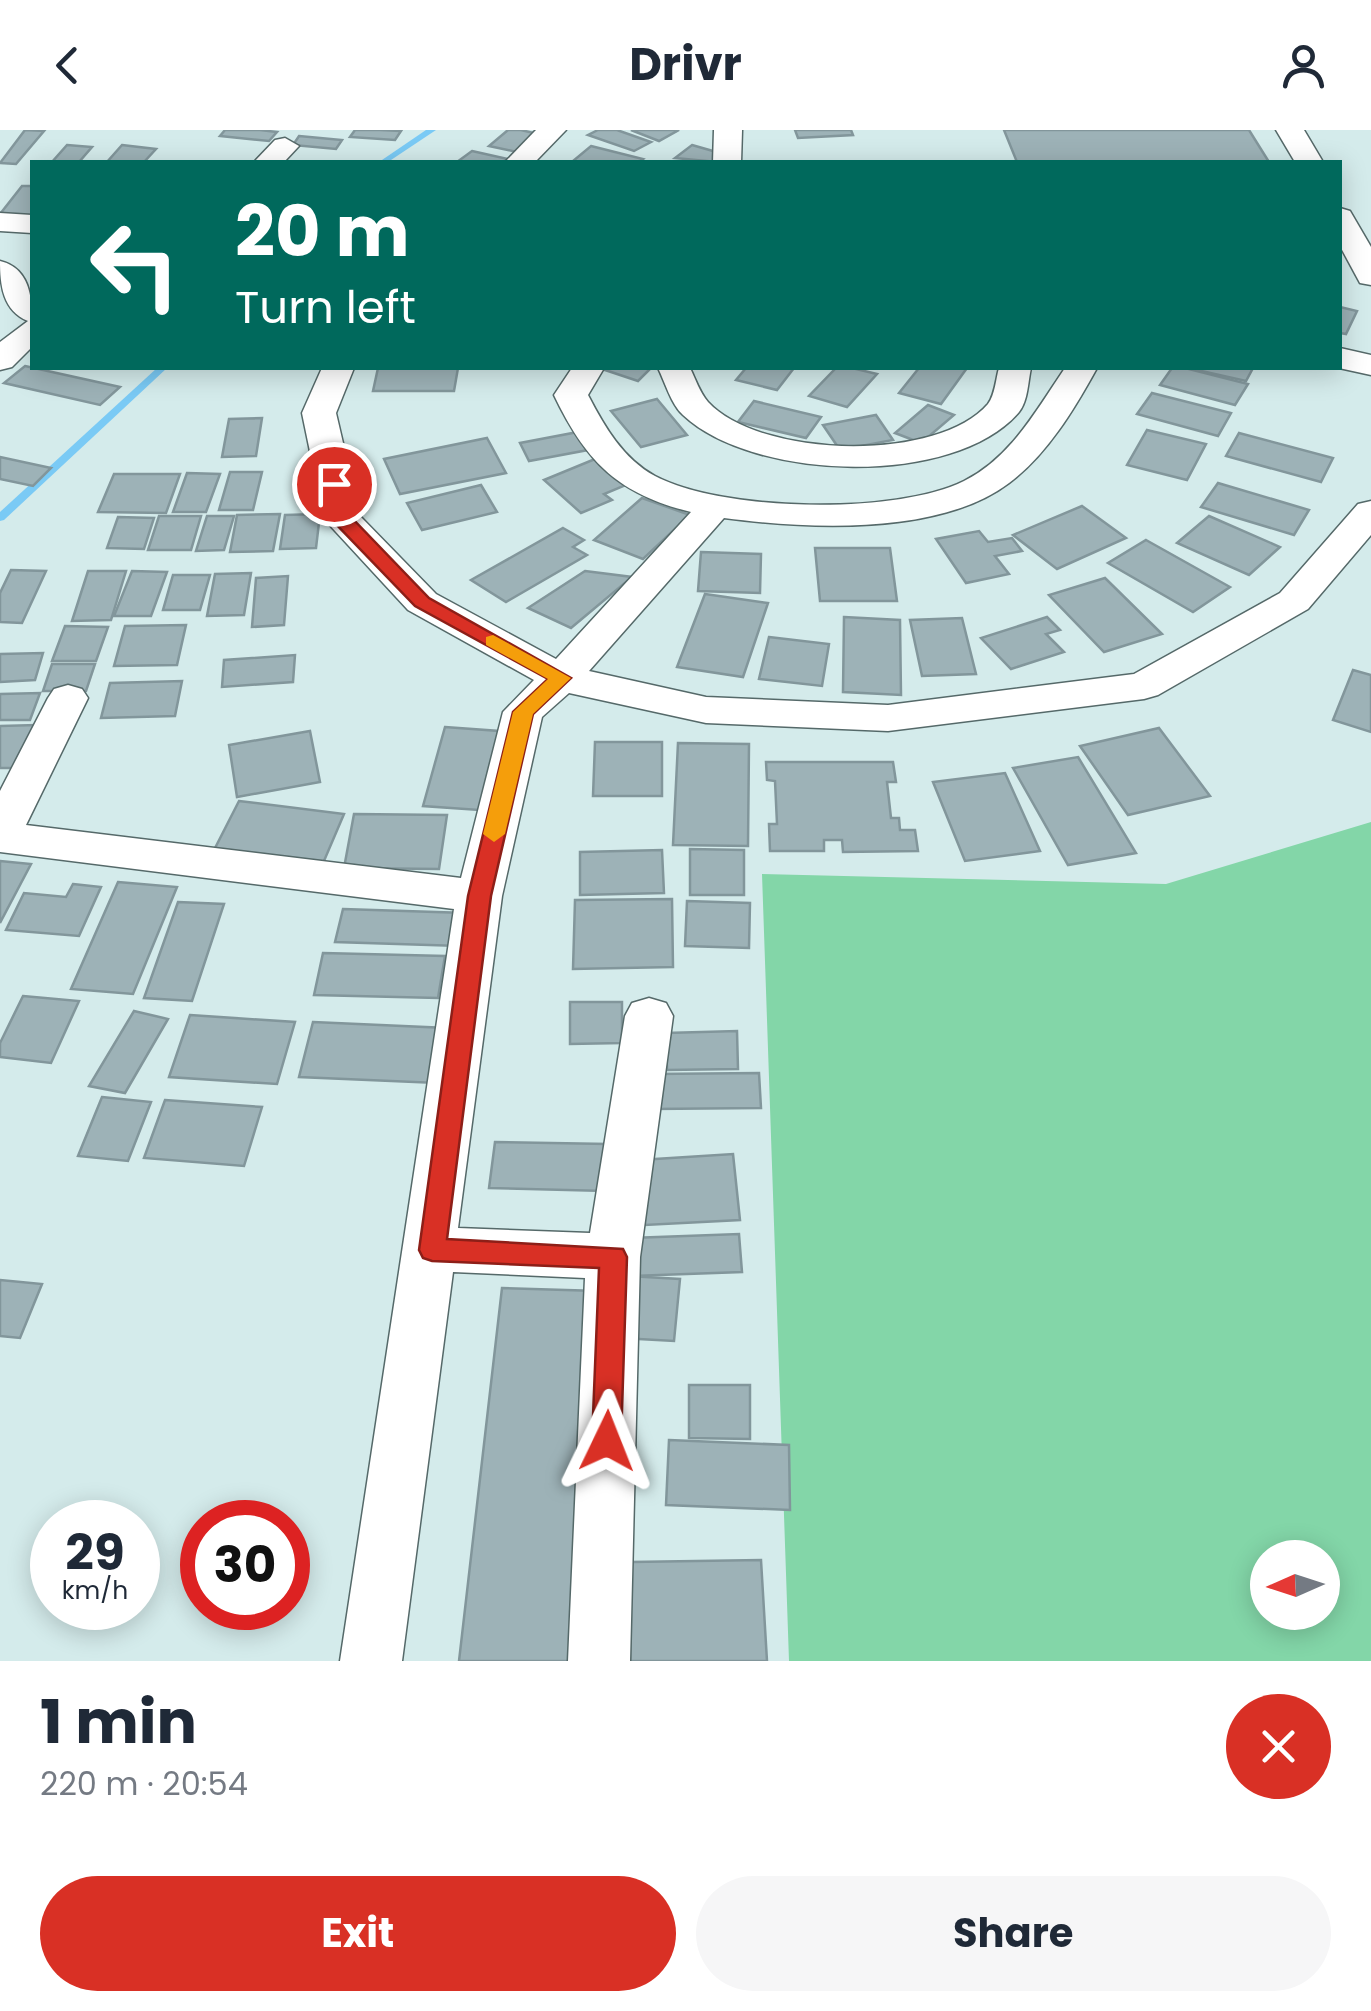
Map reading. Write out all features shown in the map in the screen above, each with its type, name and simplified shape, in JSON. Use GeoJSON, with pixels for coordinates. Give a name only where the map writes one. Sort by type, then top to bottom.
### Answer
{"type":"FeatureCollection","features":[{"type":"Feature","properties":{"kind":"street"},"geometry":{"type":"LineString","coordinates":[[521,160],[552,130]]}},
{"type":"Feature","properties":{"kind":"street"},"geometry":{"type":"LineString","coordinates":[[728,130],[728,160]]}},
{"type":"Feature","properties":{"kind":"street"},"geometry":{"type":"LineString","coordinates":[[1290,130],[1307,160]]}},
{"type":"Feature","properties":{"kind":"street"},"geometry":{"type":"LineString","coordinates":[[1342,220],[1368,261]]}},
{"type":"Feature","properties":{"kind":"street"},"geometry":{"type":"LineString","coordinates":[[0,222],[30,224]]}},
{"type":"Feature","properties":{"kind":"street"},"geometry":{"type":"LineString","coordinates":[[0,270],[30,310]]}},
{"type":"Feature","properties":{"kind":"street"},"geometry":{"type":"LineString","coordinates":[[0,360],[30,332]]}},
{"type":"Feature","properties":{"kind":"street"},"geometry":{"type":"LineString","coordinates":[[1342,358],[1371,365]]}},
{"type":"Feature","properties":{"kind":"street"},"geometry":{"type":"LineString","coordinates":[[337,370],[319,413],[342,519],[422,602],[561,678],[706,710],[888,718],[1144,686],[1294,601],[1371,512]]}},
{"type":"Feature","properties":{"kind":"street"},"geometry":{"type":"LineString","coordinates":[[587,370],[571,395],[589,434],[642,484],[714,508],[804,515],[896,510],[975,490],[1022,458],[1080,370]]}},
{"type":"Feature","properties":{"kind":"street"},"geometry":{"type":"LineString","coordinates":[[674,370],[676,382],[698,410],[738,436],[793,452],[855,458],[915,452],[966,436],[1001,410],[1016,381],[1014,370]]}},
{"type":"Feature","properties":{"kind":"street"},"geometry":{"type":"LineString","coordinates":[[372,1661],[480,896],[523,712],[561,678],[714,508]]}},
{"type":"Feature","properties":{"kind":"street"},"geometry":{"type":"LineString","coordinates":[[68,698],[0,836],[480,896]]}},
{"type":"Feature","properties":{"kind":"street"},"geometry":{"type":"LineString","coordinates":[[599,1661],[613,1257],[649,1016]]}},
{"type":"Feature","properties":{"kind":"street"},"geometry":{"type":"LineString","coordinates":[[432,1250],[613,1257]]}},
{"type":"Feature","properties":{"kind":"green space"},"geometry":{"type":"Polygon","coordinates":[[[1371,822],[1371,1661],[789,1661],[762,874],[1166,884],[1371,822]]]}},
{"type":"Feature","properties":{"kind":"building"},"geometry":{"type":"Polygon","coordinates":[[[25,130],[44,131],[16,164],[0,163],[25,130]]]}},
{"type":"Feature","properties":{"kind":"building"},"geometry":{"type":"Polygon","coordinates":[[[225,130],[277,132],[269,141],[220,136],[225,130]]]}},
{"type":"Feature","properties":{"kind":"building"},"geometry":{"type":"Polygon","coordinates":[[[355,130],[401,131],[395,140],[350,137],[355,130]]]}},
{"type":"Feature","properties":{"kind":"building"},"geometry":{"type":"Polygon","coordinates":[[[508,130],[538,134],[517,152],[489,146],[508,130]]]}},
{"type":"Feature","properties":{"kind":"building"},"geometry":{"type":"Polygon","coordinates":[[[598,130],[617,130],[651,142],[634,151],[588,135],[598,130]]]}},
{"type":"Feature","properties":{"kind":"building"},"geometry":{"type":"Polygon","coordinates":[[[631,130],[679,130],[659,141],[631,130]]]}},
{"type":"Feature","properties":{"kind":"building"},"geometry":{"type":"Polygon","coordinates":[[[795,130],[851,130],[853,135],[798,138],[795,130]]]}},
{"type":"Feature","properties":{"kind":"building"},"geometry":{"type":"Polygon","coordinates":[[[1004,130],[1249,130],[1268,160],[1016,160],[1004,130]]]}},
{"type":"Feature","properties":{"kind":"building"},"geometry":{"type":"Polygon","coordinates":[[[299,136],[342,140],[336,149],[293,145],[299,136]]]}},
{"type":"Feature","properties":{"kind":"building"},"geometry":{"type":"Polygon","coordinates":[[[67,145],[92,147],[81,160],[54,160],[67,145]]]}},
{"type":"Feature","properties":{"kind":"building"},"geometry":{"type":"Polygon","coordinates":[[[122,145],[156,149],[146,160],[109,160],[122,145]]]}},
{"type":"Feature","properties":{"kind":"building"},"geometry":{"type":"Polygon","coordinates":[[[692,145],[727,155],[720,160],[675,158],[692,145]]]}},
{"type":"Feature","properties":{"kind":"building"},"geometry":{"type":"Polygon","coordinates":[[[591,146],[643,159],[642,160],[574,160],[591,146]]]}},
{"type":"Feature","properties":{"kind":"building"},"geometry":{"type":"Polygon","coordinates":[[[472,151],[508,159],[506,160],[460,160],[472,151]]]}},
{"type":"Feature","properties":{"kind":"building"},"geometry":{"type":"Polygon","coordinates":[[[22,186],[30,186],[30,216],[0,214],[22,186]]]}},
{"type":"Feature","properties":{"kind":"building"},"geometry":{"type":"Polygon","coordinates":[[[1342,307],[1357,311],[1346,334],[1342,333],[1342,307]]]}},
{"type":"Feature","properties":{"kind":"building"},"geometry":{"type":"Polygon","coordinates":[[[25,366],[120,387],[100,405],[4,383],[25,366]]]}},
{"type":"Feature","properties":{"kind":"building"},"geometry":{"type":"Polygon","coordinates":[[[378,370],[458,370],[454,391],[373,391],[378,370]]]}},
{"type":"Feature","properties":{"kind":"building"},"geometry":{"type":"Polygon","coordinates":[[[605,370],[649,370],[638,381],[605,370]]]}},
{"type":"Feature","properties":{"kind":"building"},"geometry":{"type":"Polygon","coordinates":[[[744,370],[792,370],[777,390],[736,380],[744,370]]]}},
{"type":"Feature","properties":{"kind":"building"},"geometry":{"type":"Polygon","coordinates":[[[834,370],[877,374],[847,407],[809,396],[834,370]]]}},
{"type":"Feature","properties":{"kind":"building"},"geometry":{"type":"Polygon","coordinates":[[[917,370],[966,370],[941,404],[899,393],[917,370]]]}},
{"type":"Feature","properties":{"kind":"building"},"geometry":{"type":"Polygon","coordinates":[[[1171,370],[1193,370],[1248,384],[1235,405],[1160,385],[1171,370]]]}},
{"type":"Feature","properties":{"kind":"building"},"geometry":{"type":"Polygon","coordinates":[[[1197,370],[1252,370],[1246,381],[1197,370]]]}},
{"type":"Feature","properties":{"kind":"building"},"geometry":{"type":"Polygon","coordinates":[[[1152,393],[1231,413],[1218,436],[1137,414],[1152,393]]]}},
{"type":"Feature","properties":{"kind":"building"},"geometry":{"type":"Polygon","coordinates":[[[657,399],[687,435],[641,447],[611,411],[657,399]]]}},
{"type":"Feature","properties":{"kind":"building"},"geometry":{"type":"Polygon","coordinates":[[[754,401],[821,417],[806,438],[738,422],[754,401]]]}},
{"type":"Feature","properties":{"kind":"building"},"geometry":{"type":"Polygon","coordinates":[[[928,405],[954,415],[921,443],[895,433],[928,405]]]}},
{"type":"Feature","properties":{"kind":"building"},"geometry":{"type":"Polygon","coordinates":[[[876,415],[893,440],[840,450],[823,425],[876,415]]]}},
{"type":"Feature","properties":{"kind":"building"},"geometry":{"type":"Polygon","coordinates":[[[262,418],[256,456],[222,457],[229,419],[262,418]]]}},
{"type":"Feature","properties":{"kind":"building"},"geometry":{"type":"Polygon","coordinates":[[[1147,430],[1206,444],[1187,480],[1127,465],[1147,430]]]}},
{"type":"Feature","properties":{"kind":"building"},"geometry":{"type":"Polygon","coordinates":[[[578,432],[588,450],[529,461],[520,443],[578,432]]]}},
{"type":"Feature","properties":{"kind":"building"},"geometry":{"type":"Polygon","coordinates":[[[1239,433],[1333,458],[1321,482],[1226,456],[1239,433]]]}},
{"type":"Feature","properties":{"kind":"building"},"geometry":{"type":"Polygon","coordinates":[[[487,438],[506,473],[400,494],[384,459],[487,438]]]}},
{"type":"Feature","properties":{"kind":"building"},"geometry":{"type":"Polygon","coordinates":[[[0,457],[51,468],[33,486],[0,479],[0,457]]]}},
{"type":"Feature","properties":{"kind":"building"},"geometry":{"type":"Polygon","coordinates":[[[595,459],[626,485],[604,494],[612,500],[581,513],[544,480],[595,459]]]}},
{"type":"Feature","properties":{"kind":"building"},"geometry":{"type":"Polygon","coordinates":[[[230,472],[262,472],[253,510],[219,510],[230,472]]]}},
{"type":"Feature","properties":{"kind":"building"},"geometry":{"type":"Polygon","coordinates":[[[187,473],[220,474],[206,512],[173,512],[187,473]]]}},
{"type":"Feature","properties":{"kind":"building"},"geometry":{"type":"Polygon","coordinates":[[[114,474],[180,474],[166,513],[98,512],[114,474]]]}},
{"type":"Feature","properties":{"kind":"building"},"geometry":{"type":"Polygon","coordinates":[[[1218,483],[1309,510],[1294,535],[1201,507],[1218,483]]]}},
{"type":"Feature","properties":{"kind":"building"},"geometry":{"type":"Polygon","coordinates":[[[481,485],[497,512],[422,530],[407,503],[481,485]]]}},
{"type":"Feature","properties":{"kind":"building"},"geometry":{"type":"Polygon","coordinates":[[[642,498],[690,515],[643,559],[594,540],[642,498]]]}},
{"type":"Feature","properties":{"kind":"building"},"geometry":{"type":"Polygon","coordinates":[[[1082,506],[1126,538],[1057,569],[1013,535],[1082,506]]]}},
{"type":"Feature","properties":{"kind":"building"},"geometry":{"type":"Polygon","coordinates":[[[280,514],[273,551],[230,552],[237,515],[280,514]]]}},
{"type":"Feature","properties":{"kind":"building"},"geometry":{"type":"Polygon","coordinates":[[[320,514],[316,548],[280,549],[285,515],[320,514]]]}},
{"type":"Feature","properties":{"kind":"building"},"geometry":{"type":"Polygon","coordinates":[[[159,516],[201,516],[191,550],[148,550],[159,516]]]}},
{"type":"Feature","properties":{"kind":"building"},"geometry":{"type":"Polygon","coordinates":[[[207,516],[234,516],[224,550],[196,551],[207,516]]]}},
{"type":"Feature","properties":{"kind":"building"},"geometry":{"type":"Polygon","coordinates":[[[1209,516],[1280,547],[1249,575],[1177,543],[1209,516]]]}},
{"type":"Feature","properties":{"kind":"building"},"geometry":{"type":"Polygon","coordinates":[[[118,517],[154,518],[144,549],[107,548],[118,517]]]}},
{"type":"Feature","properties":{"kind":"building"},"geometry":{"type":"Polygon","coordinates":[[[563,528],[584,540],[573,547],[587,555],[506,602],[471,580],[563,528]]]}},
{"type":"Feature","properties":{"kind":"building"},"geometry":{"type":"Polygon","coordinates":[[[979,531],[988,542],[1012,538],[1022,551],[995,556],[1009,574],[966,583],[936,539],[979,531]]]}},
{"type":"Feature","properties":{"kind":"building"},"geometry":{"type":"Polygon","coordinates":[[[1146,540],[1230,587],[1193,612],[1108,563],[1146,540]]]}},
{"type":"Feature","properties":{"kind":"building"},"geometry":{"type":"Polygon","coordinates":[[[815,548],[890,548],[897,601],[820,601],[815,548]]]}},
{"type":"Feature","properties":{"kind":"building"},"geometry":{"type":"Polygon","coordinates":[[[701,552],[761,554],[760,593],[698,591],[701,552]]]}},
{"type":"Feature","properties":{"kind":"building"},"geometry":{"type":"Polygon","coordinates":[[[11,570],[46,571],[22,623],[0,622],[0,593],[11,570]]]}},
{"type":"Feature","properties":{"kind":"building"},"geometry":{"type":"Polygon","coordinates":[[[88,571],[126,571],[111,620],[72,621],[88,571]]]}},
{"type":"Feature","properties":{"kind":"building"},"geometry":{"type":"Polygon","coordinates":[[[132,571],[167,572],[151,616],[114,616],[132,571]]]}},
{"type":"Feature","properties":{"kind":"building"},"geometry":{"type":"Polygon","coordinates":[[[585,571],[632,577],[571,628],[528,608],[585,571]]]}},
{"type":"Feature","properties":{"kind":"building"},"geometry":{"type":"Polygon","coordinates":[[[251,573],[244,615],[207,616],[215,574],[251,573]]]}},
{"type":"Feature","properties":{"kind":"building"},"geometry":{"type":"Polygon","coordinates":[[[173,575],[210,575],[200,610],[163,610],[173,575]]]}},
{"type":"Feature","properties":{"kind":"building"},"geometry":{"type":"Polygon","coordinates":[[[288,576],[284,625],[252,627],[256,578],[288,576]]]}},
{"type":"Feature","properties":{"kind":"building"},"geometry":{"type":"Polygon","coordinates":[[[1105,578],[1162,634],[1104,652],[1049,595],[1105,578]]]}},
{"type":"Feature","properties":{"kind":"building"},"geometry":{"type":"Polygon","coordinates":[[[705,594],[768,603],[743,677],[677,667],[705,594]]]}},
{"type":"Feature","properties":{"kind":"building"},"geometry":{"type":"Polygon","coordinates":[[[844,617],[900,620],[901,695],[843,692],[844,617]]]}},
{"type":"Feature","properties":{"kind":"building"},"geometry":{"type":"Polygon","coordinates":[[[1047,617],[1060,630],[1046,634],[1064,652],[1011,669],[981,638],[1047,617]]]}},
{"type":"Feature","properties":{"kind":"building"},"geometry":{"type":"Polygon","coordinates":[[[962,618],[976,674],[922,676],[910,620],[962,618]]]}},
{"type":"Feature","properties":{"kind":"building"},"geometry":{"type":"Polygon","coordinates":[[[186,625],[177,665],[114,666],[125,626],[186,625]]]}},
{"type":"Feature","properties":{"kind":"building"},"geometry":{"type":"Polygon","coordinates":[[[65,626],[108,627],[96,661],[52,661],[65,626]]]}},
{"type":"Feature","properties":{"kind":"building"},"geometry":{"type":"Polygon","coordinates":[[[769,637],[829,644],[822,686],[759,679],[769,637]]]}},
{"type":"Feature","properties":{"kind":"building"},"geometry":{"type":"Polygon","coordinates":[[[43,653],[35,680],[0,682],[0,654],[43,653]]]}},
{"type":"Feature","properties":{"kind":"building"},"geometry":{"type":"Polygon","coordinates":[[[295,655],[293,682],[222,687],[224,660],[295,655]]]}},
{"type":"Feature","properties":{"kind":"building"},"geometry":{"type":"Polygon","coordinates":[[[52,664],[95,664],[86,691],[43,691],[52,664]]]}},
{"type":"Feature","properties":{"kind":"building"},"geometry":{"type":"Polygon","coordinates":[[[1353,670],[1371,675],[1371,732],[1333,720],[1353,670]]]}},
{"type":"Feature","properties":{"kind":"building"},"geometry":{"type":"Polygon","coordinates":[[[182,681],[175,716],[101,718],[110,683],[182,681]]]}},
{"type":"Feature","properties":{"kind":"building"},"geometry":{"type":"Polygon","coordinates":[[[40,693],[30,720],[0,720],[0,694],[40,693]]]}},
{"type":"Feature","properties":{"kind":"building"},"geometry":{"type":"Polygon","coordinates":[[[36,725],[21,768],[0,768],[0,726],[36,725]]]}},
{"type":"Feature","properties":{"kind":"building"},"geometry":{"type":"Polygon","coordinates":[[[445,727],[499,731],[479,810],[423,806],[445,727]]]}},
{"type":"Feature","properties":{"kind":"building"},"geometry":{"type":"Polygon","coordinates":[[[1159,728],[1210,796],[1128,815],[1080,746],[1159,728]]]}},
{"type":"Feature","properties":{"kind":"building"},"geometry":{"type":"Polygon","coordinates":[[[310,731],[320,782],[237,797],[229,745],[310,731]]]}},
{"type":"Feature","properties":{"kind":"building"},"geometry":{"type":"Polygon","coordinates":[[[595,742],[662,742],[662,796],[593,796],[595,742]]]}},
{"type":"Feature","properties":{"kind":"building"},"geometry":{"type":"Polygon","coordinates":[[[678,743],[749,744],[748,846],[673,845],[678,743]]]}},
{"type":"Feature","properties":{"kind":"building"},"geometry":{"type":"Polygon","coordinates":[[[1078,757],[1136,853],[1068,865],[1013,768],[1078,757]]]}},
{"type":"Feature","properties":{"kind":"building"},"geometry":{"type":"Polygon","coordinates":[[[766,762],[893,762],[896,782],[887,782],[891,818],[899,818],[900,830],[915,830],[918,851],[843,852],[842,840],[824,840],[824,851],[770,851],[769,824],[777,824],[775,781],[767,780],[766,762]]]}},
{"type":"Feature","properties":{"kind":"building"},"geometry":{"type":"Polygon","coordinates":[[[1005,773],[1040,851],[965,861],[933,782],[1005,773]]]}},
{"type":"Feature","properties":{"kind":"building"},"geometry":{"type":"Polygon","coordinates":[[[239,801],[344,814],[321,868],[212,854],[239,801]]]}},
{"type":"Feature","properties":{"kind":"building"},"geometry":{"type":"Polygon","coordinates":[[[354,814],[447,815],[439,869],[344,868],[354,814]]]}},
{"type":"Feature","properties":{"kind":"building"},"geometry":{"type":"Polygon","coordinates":[[[690,849],[744,850],[744,895],[690,895],[690,849]]]}},
{"type":"Feature","properties":{"kind":"building"},"geometry":{"type":"Polygon","coordinates":[[[662,850],[664,893],[580,895],[580,852],[662,850]]]}},
{"type":"Feature","properties":{"kind":"building"},"geometry":{"type":"Polygon","coordinates":[[[0,861],[31,864],[0,923],[0,861]]]}},
{"type":"Feature","properties":{"kind":"building"},"geometry":{"type":"Polygon","coordinates":[[[118,882],[177,887],[133,994],[71,989],[118,882]]]}},
{"type":"Feature","properties":{"kind":"building"},"geometry":{"type":"Polygon","coordinates":[[[73,884],[101,887],[79,936],[6,930],[24,893],[66,897],[73,884]]]}},
{"type":"Feature","properties":{"kind":"building"},"geometry":{"type":"Polygon","coordinates":[[[672,899],[673,967],[573,969],[575,900],[672,899]]]}},
{"type":"Feature","properties":{"kind":"building"},"geometry":{"type":"Polygon","coordinates":[[[687,901],[750,903],[749,948],[685,946],[687,901]]]}},
{"type":"Feature","properties":{"kind":"building"},"geometry":{"type":"Polygon","coordinates":[[[178,902],[224,904],[192,1001],[144,998],[178,902]]]}},
{"type":"Feature","properties":{"kind":"building"},"geometry":{"type":"Polygon","coordinates":[[[343,909],[466,913],[460,946],[335,942],[343,909]]]}},
{"type":"Feature","properties":{"kind":"building"},"geometry":{"type":"Polygon","coordinates":[[[323,953],[445,956],[438,998],[314,995],[323,953]]]}},
{"type":"Feature","properties":{"kind":"building"},"geometry":{"type":"Polygon","coordinates":[[[23,996],[79,1001],[51,1063],[0,1057],[0,1043],[23,996]]]}},
{"type":"Feature","properties":{"kind":"building"},"geometry":{"type":"Polygon","coordinates":[[[570,1002],[622,1002],[622,1043],[570,1044],[570,1002]]]}},
{"type":"Feature","properties":{"kind":"building"},"geometry":{"type":"Polygon","coordinates":[[[134,1011],[168,1019],[125,1093],[89,1086],[134,1011]]]}},
{"type":"Feature","properties":{"kind":"building"},"geometry":{"type":"Polygon","coordinates":[[[190,1015],[295,1022],[277,1084],[169,1077],[190,1015]]]}},
{"type":"Feature","properties":{"kind":"building"},"geometry":{"type":"Polygon","coordinates":[[[313,1022],[447,1028],[437,1083],[299,1077],[313,1022]]]}},
{"type":"Feature","properties":{"kind":"building"},"geometry":{"type":"Polygon","coordinates":[[[737,1031],[738,1069],[667,1070],[666,1033],[737,1031]]]}},
{"type":"Feature","properties":{"kind":"building"},"geometry":{"type":"Polygon","coordinates":[[[759,1073],[761,1108],[652,1109],[652,1074],[759,1073]]]}},
{"type":"Feature","properties":{"kind":"building"},"geometry":{"type":"Polygon","coordinates":[[[102,1097],[151,1102],[128,1161],[78,1156],[102,1097]]]}},
{"type":"Feature","properties":{"kind":"building"},"geometry":{"type":"Polygon","coordinates":[[[165,1100],[262,1107],[244,1166],[144,1158],[165,1100]]]}},
{"type":"Feature","properties":{"kind":"building"},"geometry":{"type":"Polygon","coordinates":[[[495,1142],[608,1144],[605,1191],[489,1188],[495,1142]]]}},
{"type":"Feature","properties":{"kind":"building"},"geometry":{"type":"Polygon","coordinates":[[[733,1154],[740,1220],[645,1225],[640,1160],[733,1154]]]}},
{"type":"Feature","properties":{"kind":"building"},"geometry":{"type":"Polygon","coordinates":[[[739,1234],[742,1272],[632,1276],[631,1238],[739,1234]]]}},
{"type":"Feature","properties":{"kind":"building"},"geometry":{"type":"Polygon","coordinates":[[[628,1276],[680,1279],[674,1341],[621,1338],[628,1276]]]}},
{"type":"Feature","properties":{"kind":"building"},"geometry":{"type":"Polygon","coordinates":[[[0,1280],[42,1284],[20,1338],[0,1336],[0,1280]]]}},
{"type":"Feature","properties":{"kind":"building"},"geometry":{"type":"Polygon","coordinates":[[[502,1288],[598,1291],[570,1661],[459,1661],[502,1288]]]}},
{"type":"Feature","properties":{"kind":"building"},"geometry":{"type":"Polygon","coordinates":[[[689,1385],[750,1385],[750,1439],[689,1438],[689,1385]]]}},
{"type":"Feature","properties":{"kind":"building"},"geometry":{"type":"Polygon","coordinates":[[[669,1440],[789,1445],[790,1510],[666,1505],[669,1440]]]}},
{"type":"Feature","properties":{"kind":"building"},"geometry":{"type":"Polygon","coordinates":[[[761,1560],[767,1661],[630,1661],[631,1562],[761,1560]]]}},
{"type":"Feature","properties":{"kind":"waterway"},"geometry":{"type":"LineString","coordinates":[[386,160],[432,130]]}},
{"type":"Feature","properties":{"kind":"waterway"},"geometry":{"type":"LineString","coordinates":[[0,518],[160,370]]}},
{"type":"Feature","properties":{"kind":"slow traffic"},"geometry":{"type":"LineString","coordinates":[[493,641],[561,678],[523,712],[494,834]]}},
{"type":"Feature","properties":{"kind":"route"},"geometry":{"type":"LineString","coordinates":[[334,484],[342,519],[422,602],[561,678],[523,712],[480,896],[432,1250],[613,1257],[607,1441]]}}]}
